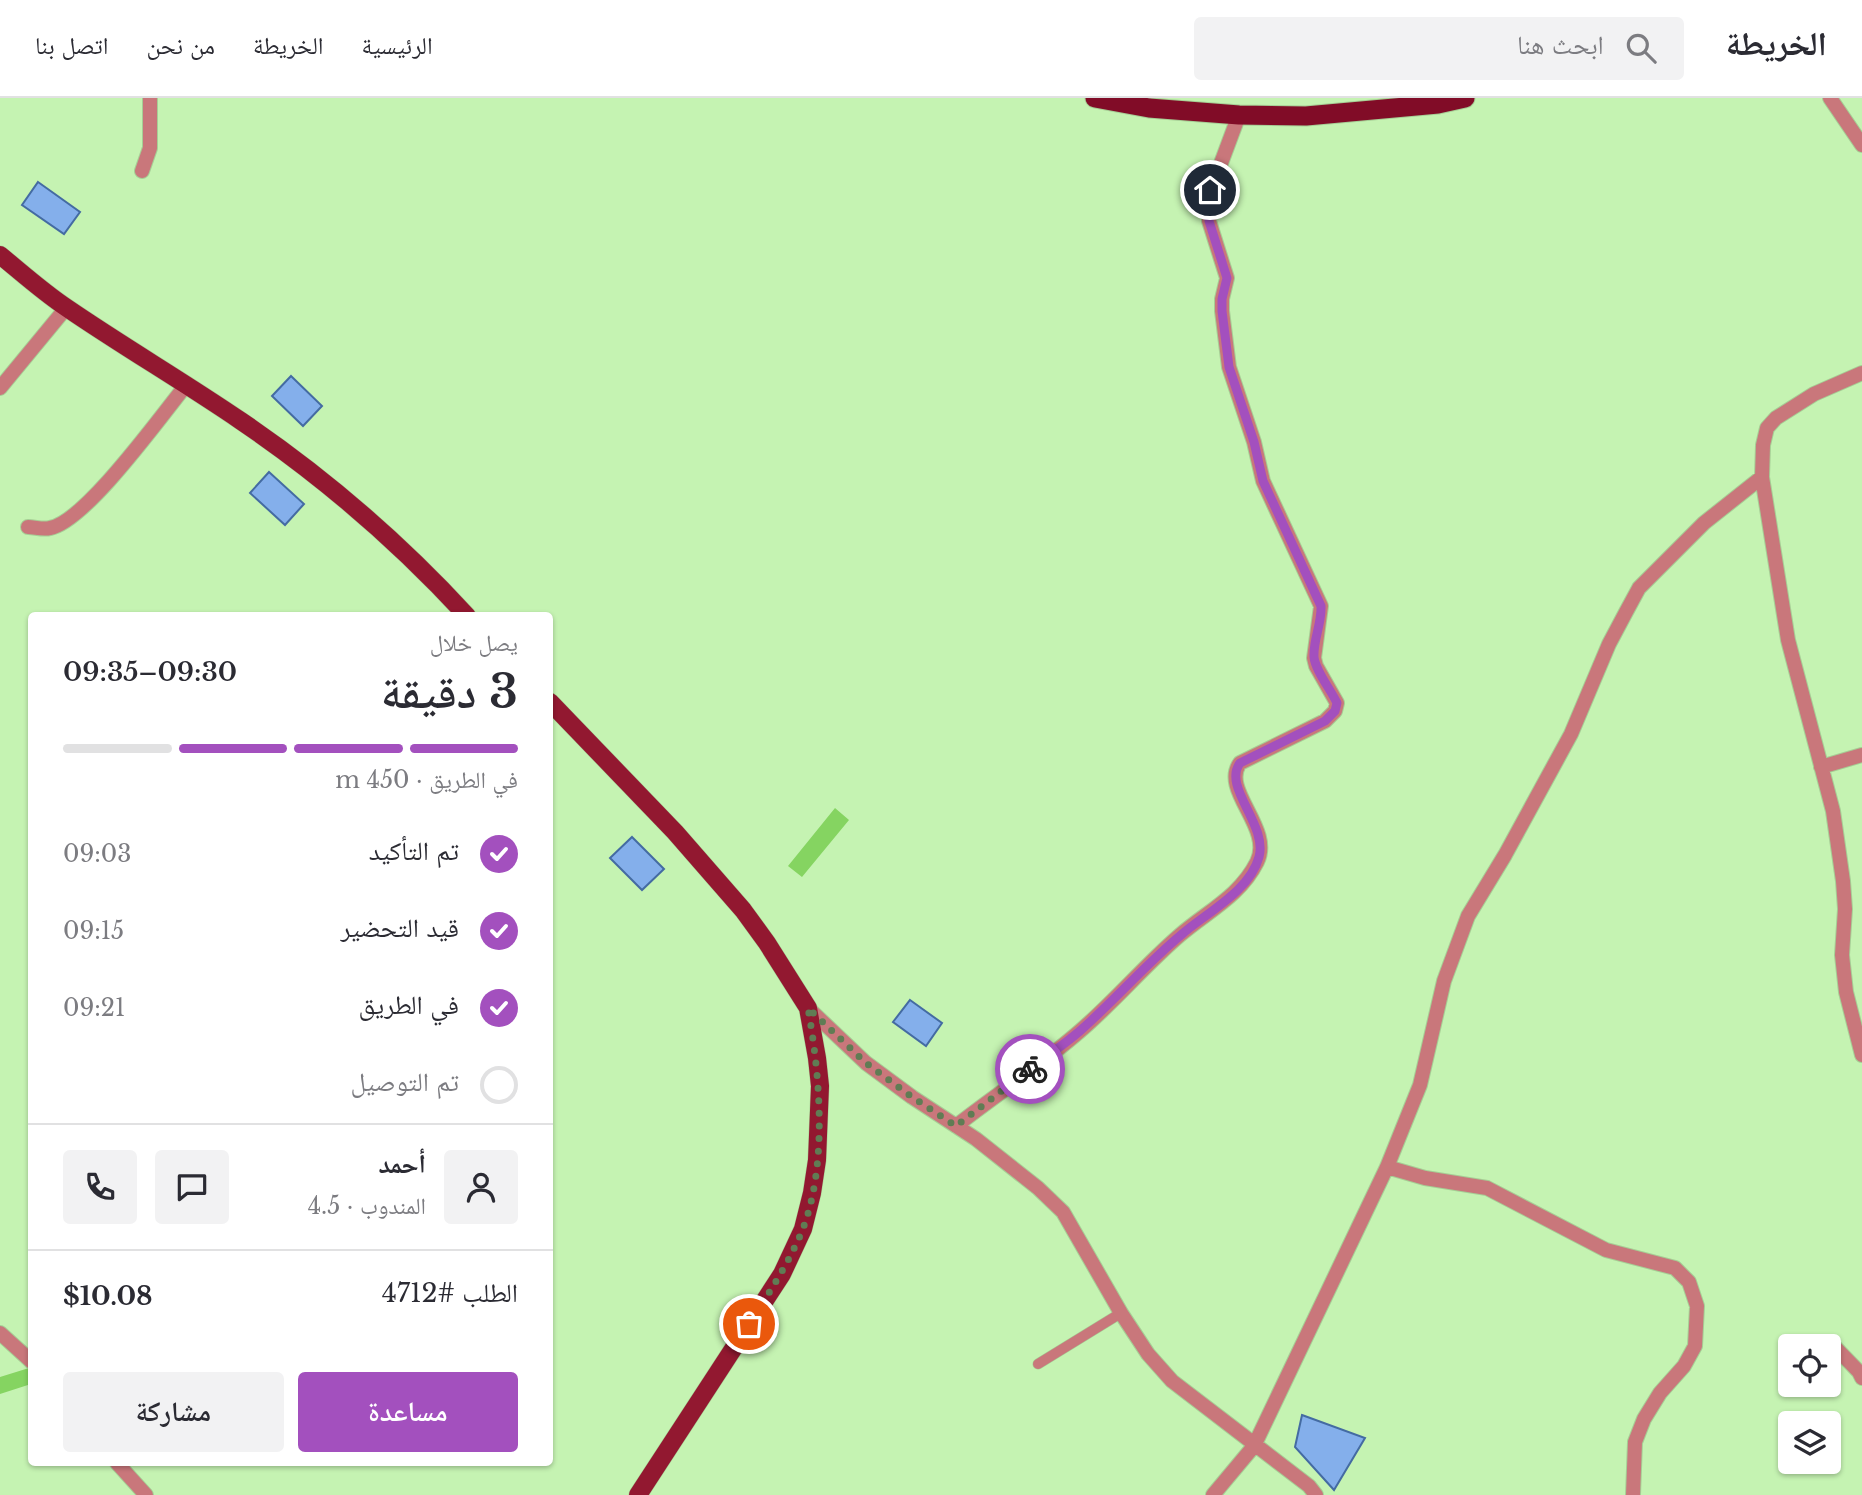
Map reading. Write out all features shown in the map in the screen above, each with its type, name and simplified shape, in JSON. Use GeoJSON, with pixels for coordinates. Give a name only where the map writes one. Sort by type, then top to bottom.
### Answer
{"type":"FeatureCollection","features":[{"type":"Feature","properties":{"kind":"highway"},"geometry":{"type":"LineString","coordinates":[[1095,98],[1149,108],[1239,116],[1306,116],[1438,104],[1465,98]]}},
{"type":"Feature","properties":{"kind":"main road"},"geometry":{"type":"LineString","coordinates":[[0,255],[66,308],[187,384],[279,448],[367,516],[463,612]]}},
{"type":"Feature","properties":{"kind":"main road"},"geometry":{"type":"LineString","coordinates":[[0,268],[23,276]]}},
{"type":"Feature","properties":{"kind":"main road"},"geometry":{"type":"LineString","coordinates":[[553,705],[658,814],[743,910],[767,943],[808,1008],[820,1086],[817,1160],[803,1229],[782,1274],[638,1495]]}},
{"type":"Feature","properties":{"kind":"street"},"geometry":{"type":"LineString","coordinates":[[142,171],[150,148],[150,98]]}},
{"type":"Feature","properties":{"kind":"street"},"geometry":{"type":"LineString","coordinates":[[1830,98],[1862,145]]}},
{"type":"Feature","properties":{"kind":"street"},"geometry":{"type":"LineString","coordinates":[[956,1126],[1079,1032],[1181,935],[1230,898],[1256,865],[1261,845],[1260,835],[1235,781],[1236,768],[1240,763],[1325,721],[1335,711],[1337,703],[1316,666],[1314,657],[1322,616],[1321,606],[1263,481],[1254,442],[1229,367],[1222,299],[1227,278],[1209,221],[1209,202],[1210,190],[1239,116]]}},
{"type":"Feature","properties":{"kind":"street"},"geometry":{"type":"LineString","coordinates":[[0,388],[66,308]]}},
{"type":"Feature","properties":{"kind":"street"},"geometry":{"type":"LineString","coordinates":[[1862,373],[1814,394],[1776,418],[1767,428],[1763,445],[1762,477],[1788,640],[1833,811],[1843,881],[1845,909],[1842,956],[1846,992],[1862,1055]]}},
{"type":"Feature","properties":{"kind":"street"},"geometry":{"type":"LineString","coordinates":[[28,527],[50,528],[71,518],[94,498],[187,384]]}},
{"type":"Feature","properties":{"kind":"street"},"geometry":{"type":"LineString","coordinates":[[1213,1495],[1254,1446],[1387,1167],[1420,1085],[1444,981],[1468,916],[1505,855],[1571,734],[1609,644],[1626,612],[1639,588],[1704,523],[1762,477]]}},
{"type":"Feature","properties":{"kind":"street"},"geometry":{"type":"LineString","coordinates":[[1821,767],[1862,755]]}},
{"type":"Feature","properties":{"kind":"street"},"geometry":{"type":"LineString","coordinates":[[808,1008],[866,1063],[1003,1159],[1063,1212],[1121,1313],[1148,1354],[1172,1381],[1309,1486],[1316,1495]]}},
{"type":"Feature","properties":{"kind":"street"},"geometry":{"type":"LineString","coordinates":[[1387,1167],[1424,1178],[1487,1188],[1606,1250],[1675,1268],[1689,1282],[1697,1306],[1695,1346],[1684,1366],[1660,1393],[1634,1442],[1633,1495]]}},
{"type":"Feature","properties":{"kind":"street"},"geometry":{"type":"LineString","coordinates":[[0,1333],[28,1359]]}},
{"type":"Feature","properties":{"kind":"street"},"geometry":{"type":"LineString","coordinates":[[1841,1353],[1862,1378]]}},
{"type":"Feature","properties":{"kind":"street"},"geometry":{"type":"LineString","coordinates":[[120,1466],[146,1495]]}},
{"type":"Feature","properties":{"kind":"lane"},"geometry":{"type":"LineString","coordinates":[[1038,1364],[1121,1313]]}},
{"type":"Feature","properties":{"kind":"shaded area"},"geometry":{"type":"Polygon","coordinates":[[[835,808],[849,820],[802,877],[788,866],[835,808]]]}},
{"type":"Feature","properties":{"kind":"shaded area"},"geometry":{"type":"Polygon","coordinates":[[[28,1368],[28,1385],[0,1394],[0,1377],[28,1368]]]}},
{"type":"Feature","properties":{"kind":"building"},"geometry":{"type":"Polygon","coordinates":[[[38,182],[80,212],[64,234],[22,205],[38,182]]]}},
{"type":"Feature","properties":{"kind":"building"},"geometry":{"type":"Polygon","coordinates":[[[291,376],[322,406],[303,426],[272,396],[291,376]]]}},
{"type":"Feature","properties":{"kind":"building"},"geometry":{"type":"Polygon","coordinates":[[[269,472],[304,504],[285,525],[250,493],[269,472]]]}},
{"type":"Feature","properties":{"kind":"building"},"geometry":{"type":"Polygon","coordinates":[[[632,837],[664,869],[642,890],[610,858],[632,837]]]}},
{"type":"Feature","properties":{"kind":"building"},"geometry":{"type":"Polygon","coordinates":[[[910,1000],[942,1023],[926,1046],[893,1022],[910,1000]]]}},
{"type":"Feature","properties":{"kind":"building"},"geometry":{"type":"Polygon","coordinates":[[[1302,1415],[1365,1438],[1334,1490],[1295,1447],[1302,1415]]]}},
{"type":"Feature","properties":{"kind":"way so far"},"geometry":{"type":"LineString","coordinates":[[749,1324],[782,1274],[803,1229],[812,1193],[817,1160],[820,1086],[808,1008],[866,1063],[956,1126],[1030,1069]]}},
{"type":"Feature","properties":{"kind":"route"},"geometry":{"type":"LineString","coordinates":[[1030,1069],[1079,1032],[1181,935],[1230,898],[1243,883],[1256,865],[1261,845],[1260,835],[1235,781],[1236,768],[1240,763],[1325,721],[1335,711],[1337,703],[1316,666],[1314,657],[1322,616],[1316,590],[1263,481],[1254,442],[1229,367],[1222,311],[1227,278],[1209,221],[1210,190]]}}]}
